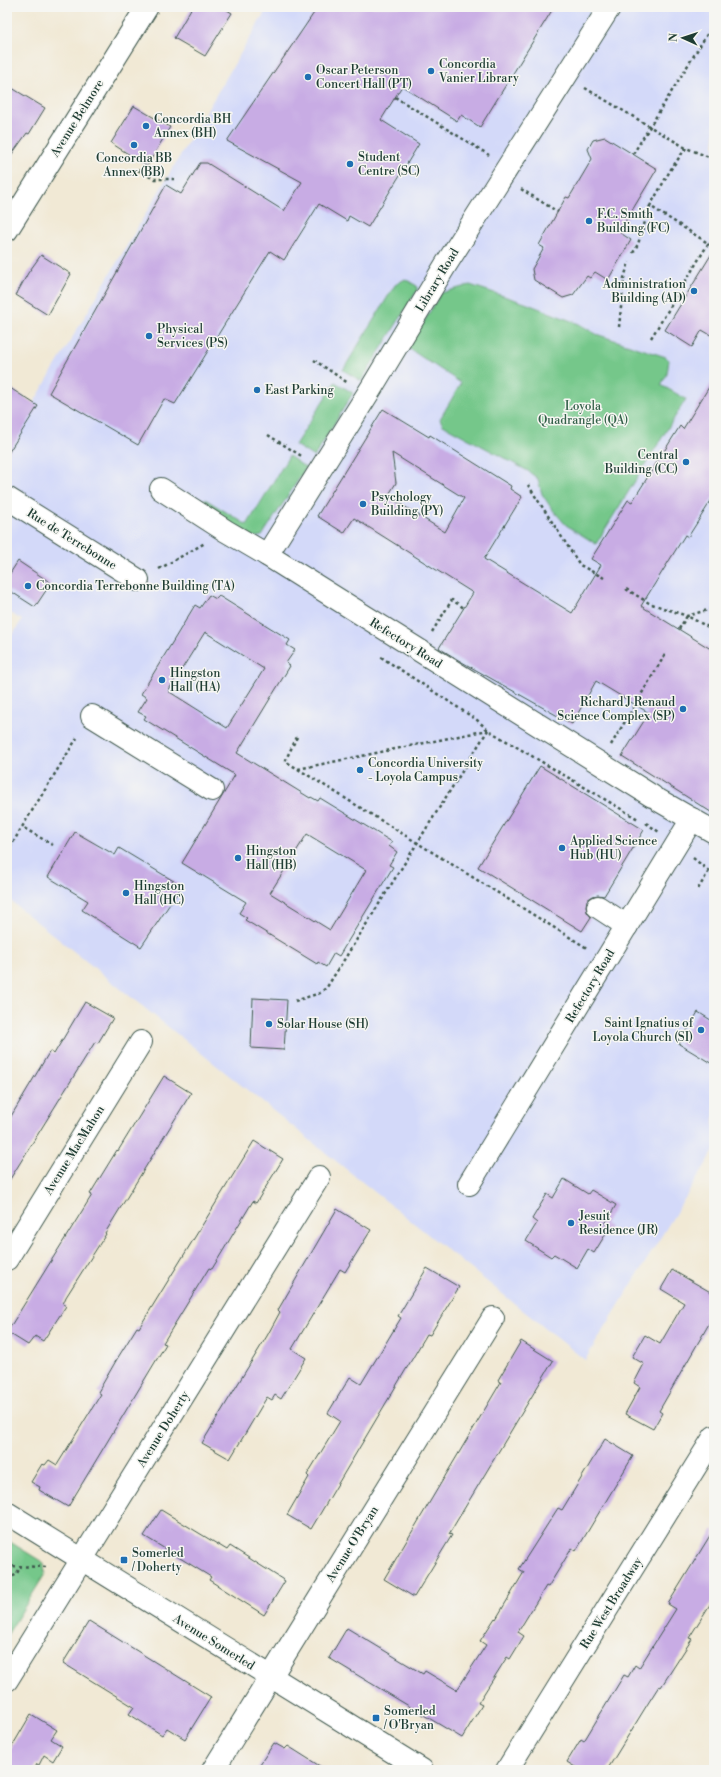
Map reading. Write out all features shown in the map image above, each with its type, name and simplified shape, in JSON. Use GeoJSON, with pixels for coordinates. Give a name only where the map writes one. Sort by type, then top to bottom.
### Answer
{"type":"FeatureCollection","features":[{"type":"Feature","properties":{"kind":"street","name":"Avenue Belmore"},"geometry":{"type":"LineString","coordinates":[[7,230],[147,7]]}},
{"type":"Feature","properties":{"kind":"street","name":"Library Road"},"geometry":{"type":"LineString","coordinates":[[268,555],[508,167],[609,8]]}},
{"type":"Feature","properties":{"kind":"street","name":"Refectory Road"},"geometry":{"type":"LineString","coordinates":[[161,489],[226,531],[268,555],[656,798],[692,819],[469,1184]]}},
{"type":"Feature","properties":{"kind":"street","name":"Rue de Terrebonne"},"geometry":{"type":"LineString","coordinates":[[7,498],[138,580]]}},
{"type":"Feature","properties":{"kind":"street"},"geometry":{"type":"LineString","coordinates":[[92,716],[212,790]]}},
{"type":"Feature","properties":{"kind":"street"},"geometry":{"type":"LineString","coordinates":[[692,819],[714,832]]}},
{"type":"Feature","properties":{"kind":"street"},"geometry":{"type":"LineString","coordinates":[[598,907],[627,926]]}},
{"type":"Feature","properties":{"kind":"street","name":"Avenue MacMahon"},"geometry":{"type":"LineString","coordinates":[[7,1259],[142,1042]]}},
{"type":"Feature","properties":{"kind":"street","name":"Avenue Doherty"},"geometry":{"type":"LineString","coordinates":[[7,1680],[83,1560],[319,1177]]}},
{"type":"Feature","properties":{"kind":"street","name":"Avenue O'Bryan"},"geometry":{"type":"LineString","coordinates":[[213,1770],[493,1318]]}},
{"type":"Feature","properties":{"kind":"street","name":"Rue West Broadway"},"geometry":{"type":"LineString","coordinates":[[507,1770],[714,1436]]}},
{"type":"Feature","properties":{"kind":"street","name":"Avenue Somerled"},"geometry":{"type":"LineString","coordinates":[[7,1513],[422,1770]]}},
{"type":"Feature","properties":{"kind":"path"},"geometry":{"type":"LineString","coordinates":[[633,154],[714,23]]}},
{"type":"Feature","properties":{"kind":"path"},"geometry":{"type":"LineString","coordinates":[[566,76],[686,148],[714,159]]}},
{"type":"Feature","properties":{"kind":"path"},"geometry":{"type":"LineString","coordinates":[[395,97],[508,167]]}},
{"type":"Feature","properties":{"kind":"path"},"geometry":{"type":"LineString","coordinates":[[633,253],[638,244],[650,206],[686,148]]}},
{"type":"Feature","properties":{"kind":"path"},"geometry":{"type":"LineString","coordinates":[[138,170],[154,179],[174,179]]}},
{"type":"Feature","properties":{"kind":"path"},"geometry":{"type":"LineString","coordinates":[[521,189],[558,212]]}},
{"type":"Feature","properties":{"kind":"path"},"geometry":{"type":"LineString","coordinates":[[650,206],[714,247]]}},
{"type":"Feature","properties":{"kind":"path"},"geometry":{"type":"LineString","coordinates":[[685,282],[708,243]]}},
{"type":"Feature","properties":{"kind":"path"},"geometry":{"type":"LineString","coordinates":[[619,327],[624,278],[629,262]]}},
{"type":"Feature","properties":{"kind":"path"},"geometry":{"type":"LineString","coordinates":[[651,338],[677,296]]}},
{"type":"Feature","properties":{"kind":"path"},"geometry":{"type":"LineString","coordinates":[[314,360],[350,384]]}},
{"type":"Feature","properties":{"kind":"path"},"geometry":{"type":"LineString","coordinates":[[268,435],[304,458]]}},
{"type":"Feature","properties":{"kind":"path"},"geometry":{"type":"LineString","coordinates":[[528,485],[580,565],[604,578]]}},
{"type":"Feature","properties":{"kind":"path"},"geometry":{"type":"LineString","coordinates":[[158,569],[226,531]]}},
{"type":"Feature","properties":{"kind":"path"},"geometry":{"type":"LineString","coordinates":[[626,589],[649,602],[687,616],[714,630]]}},
{"type":"Feature","properties":{"kind":"path"},"geometry":{"type":"LineString","coordinates":[[429,636],[452,600],[464,608]]}},
{"type":"Feature","properties":{"kind":"path"},"geometry":{"type":"LineString","coordinates":[[679,629],[687,616],[714,608]]}},
{"type":"Feature","properties":{"kind":"path"},"geometry":{"type":"LineString","coordinates":[[600,763],[666,652]]}},
{"type":"Feature","properties":{"kind":"path"},"geometry":{"type":"LineString","coordinates":[[381,656],[477,720],[488,730],[638,819]]}},
{"type":"Feature","properties":{"kind":"path"},"geometry":{"type":"LineString","coordinates":[[298,769],[488,730]]}},
{"type":"Feature","properties":{"kind":"path"},"geometry":{"type":"LineString","coordinates":[[295,1001],[320,994],[327,987],[488,730]]}},
{"type":"Feature","properties":{"kind":"path"},"geometry":{"type":"LineString","coordinates":[[297,737],[285,761],[590,950]]}},
{"type":"Feature","properties":{"kind":"path"},"geometry":{"type":"LineString","coordinates":[[7,853],[77,738]]}},
{"type":"Feature","properties":{"kind":"path"},"geometry":{"type":"LineString","coordinates":[[22,827],[53,845]]}},
{"type":"Feature","properties":{"kind":"path"},"geometry":{"type":"LineString","coordinates":[[691,857],[714,875]]}},
{"type":"Feature","properties":{"kind":"path"},"geometry":{"type":"LineString","coordinates":[[698,889],[709,871],[714,870]]}},
{"type":"Feature","properties":{"kind":"path"},"geometry":{"type":"LineString","coordinates":[[7,1566],[49,1567]]}},
{"type":"Feature","properties":{"kind":"path"},"geometry":{"type":"LineString","coordinates":[[7,1578],[16,1575],[21,1566]]}},
{"type":"Feature","properties":{"kind":"shaded area","name":"Concordia University - Loyola Campus"},"geometry":{"type":"Polygon","coordinates":[[[268,7],[714,7],[714,1151],[585,1360],[7,898],[7,643],[22,620],[7,611],[7,448],[268,7]]]}},
{"type":"Feature","properties":{"kind":"green space"},"geometry":{"type":"Polygon","coordinates":[[[405,279],[417,286],[417,291],[361,381],[343,370],[395,285],[405,279]]]}},
{"type":"Feature","properties":{"kind":"green space","name":"Loyola Quadrangle (QA)"},"geometry":{"type":"Polygon","coordinates":[[[470,285],[525,303],[579,324],[596,334],[666,357],[669,360],[667,374],[661,385],[686,399],[596,544],[566,525],[552,509],[542,494],[538,479],[528,471],[443,425],[440,419],[461,383],[408,348],[441,293],[470,285]]]}},
{"type":"Feature","properties":{"kind":"green space"},"geometry":{"type":"Polygon","coordinates":[[[335,382],[353,393],[314,457],[295,445],[335,382]]]}},
{"type":"Feature","properties":{"kind":"green space"},"geometry":{"type":"Polygon","coordinates":[[[289,456],[306,468],[262,536],[252,538],[199,502],[205,499],[247,525],[289,456]]]}},
{"type":"Feature","properties":{"kind":"green space"},"geometry":{"type":"Polygon","coordinates":[[[7,1540],[44,1563],[45,1574],[7,1635],[7,1540]]]}},
{"type":"Feature","properties":{"kind":"building"},"geometry":{"type":"Polygon","coordinates":[[[192,7],[222,7],[232,13],[205,56],[174,38],[192,7]]]}},
{"type":"Feature","properties":{"kind":"building"},"geometry":{"type":"Polygon","coordinates":[[[318,7],[554,7],[480,127],[461,115],[457,121],[402,86],[381,120],[419,144],[368,227],[349,216],[347,221],[319,204],[284,260],[270,251],[175,404],[164,399],[138,445],[49,393],[166,185],[181,194],[200,163],[207,163],[284,211],[302,182],[227,141],[318,7]]]}},
{"type":"Feature","properties":{"kind":"building"},"geometry":{"type":"Polygon","coordinates":[[[7,85],[45,108],[29,134],[27,133],[7,161],[7,85]]]}},
{"type":"Feature","properties":{"kind":"building"},"geometry":{"type":"Polygon","coordinates":[[[134,106],[170,127],[147,166],[111,143],[134,106]]]}},
{"type":"Feature","properties":{"kind":"building","name":"F.C. Smith Building (FC)"},"geometry":{"type":"Polygon","coordinates":[[[605,137],[657,169],[619,232],[631,240],[608,280],[595,272],[590,278],[587,276],[573,295],[563,298],[534,280],[532,269],[544,248],[539,245],[566,197],[569,198],[592,159],[588,149],[593,140],[605,137]]]}},
{"type":"Feature","properties":{"kind":"building","name":"Administration Building (AD)"},"geometry":{"type":"Polygon","coordinates":[[[714,250],[714,337],[702,330],[692,347],[665,330],[714,250]]]}},
{"type":"Feature","properties":{"kind":"building"},"geometry":{"type":"Polygon","coordinates":[[[41,255],[71,274],[48,315],[16,295],[28,273],[41,255]]]}},
{"type":"Feature","properties":{"kind":"building"},"geometry":{"type":"Polygon","coordinates":[[[714,379],[714,496],[688,537],[685,535],[641,606],[714,651],[714,814],[622,756],[649,713],[596,681],[572,724],[460,661],[439,648],[473,593],[354,518],[344,533],[317,516],[383,409],[429,437],[430,435],[511,486],[510,489],[522,497],[484,559],[572,613],[601,565],[591,559],[628,500],[632,502],[680,426],[683,429],[714,379]],[[392,453],[396,483],[388,496],[445,532],[464,498],[392,453]]]}},
{"type":"Feature","properties":{"kind":"building"},"geometry":{"type":"Polygon","coordinates":[[[7,386],[38,406],[7,455],[7,386]]]}},
{"type":"Feature","properties":{"kind":"building","name":"Concordia Terrebonne Building (TA)"},"geometry":{"type":"Polygon","coordinates":[[[18,561],[51,583],[35,607],[7,589],[7,578],[18,561]]]}},
{"type":"Feature","properties":{"kind":"building","name":"Hingston Hall (HB)"},"geometry":{"type":"Polygon","coordinates":[[[209,595],[216,599],[219,596],[290,640],[287,645],[295,650],[286,663],[290,666],[237,753],[310,798],[311,797],[318,801],[320,798],[392,842],[389,846],[397,852],[389,865],[393,867],[339,956],[334,953],[326,967],[318,962],[317,964],[245,920],[247,918],[239,913],[246,902],[182,863],[235,775],[144,719],[146,716],[138,712],[147,698],[141,694],[195,605],[200,608],[209,595]],[[205,632],[168,691],[227,728],[264,669],[205,632]],[[307,834],[270,893],[330,930],[366,870],[307,834]]]}},
{"type":"Feature","properties":{"kind":"building","name":"Applied Science Hub (HU)"},"geometry":{"type":"Polygon","coordinates":[[[540,766],[644,830],[604,896],[593,896],[587,900],[587,912],[591,917],[582,931],[478,867],[540,766]]]}},
{"type":"Feature","properties":{"kind":"building","name":"Hingston Hall (HC)"},"geometry":{"type":"Polygon","coordinates":[[[75,832],[115,855],[119,848],[182,886],[141,947],[82,910],[88,901],[48,877],[75,832]]]}},
{"type":"Feature","properties":{"kind":"building","name":"Solar House (SH)"},"geometry":{"type":"Polygon","coordinates":[[[253,998],[287,1000],[284,1050],[251,1048],[253,998]]]}},
{"type":"Feature","properties":{"kind":"building"},"geometry":{"type":"Polygon","coordinates":[[[85,1002],[113,1018],[98,1043],[95,1042],[7,1184],[7,1123],[50,1051],[54,1054],[85,1002]]]}},
{"type":"Feature","properties":{"kind":"building","name":"Saint Ignatius of Loyola Church (SI)"},"geometry":{"type":"Polygon","coordinates":[[[698,1012],[714,1022],[714,1065],[679,1044],[698,1012]]]}},
{"type":"Feature","properties":{"kind":"building"},"geometry":{"type":"Polygon","coordinates":[[[164,1076],[191,1093],[66,1297],[63,1304],[66,1306],[43,1341],[35,1336],[28,1345],[7,1332],[92,1195],[90,1194],[164,1076]]]}},
{"type":"Feature","properties":{"kind":"building"},"geometry":{"type":"Polygon","coordinates":[[[254,1141],[283,1159],[256,1203],[253,1201],[212,1269],[209,1268],[163,1343],[166,1344],[68,1507],[39,1490],[40,1487],[31,1482],[42,1464],[45,1465],[49,1460],[57,1465],[101,1394],[98,1392],[117,1359],[137,1327],[139,1328],[254,1141]]]}},
{"type":"Feature","properties":{"kind":"building","name":"Jesuit Residence (JR)"},"geometry":{"type":"Polygon","coordinates":[[[564,1179],[588,1194],[591,1190],[616,1205],[605,1224],[610,1227],[594,1253],[588,1249],[577,1268],[554,1254],[551,1257],[526,1241],[537,1223],[532,1219],[547,1194],[553,1198],[564,1179]]]}},
{"type":"Feature","properties":{"kind":"building"},"geometry":{"type":"Polygon","coordinates":[[[337,1209],[371,1230],[345,1272],[340,1269],[292,1349],[306,1358],[281,1399],[275,1395],[272,1400],[267,1397],[230,1459],[202,1443],[267,1336],[280,1312],[278,1310],[337,1209]]]}},
{"type":"Feature","properties":{"kind":"building"},"geometry":{"type":"Polygon","coordinates":[[[427,1268],[459,1287],[430,1335],[427,1334],[311,1529],[287,1515],[309,1477],[307,1475],[340,1421],[328,1413],[350,1377],[361,1384],[401,1318],[398,1316],[427,1268]]]}},
{"type":"Feature","properties":{"kind":"building"},"geometry":{"type":"Polygon","coordinates":[[[672,1270],[714,1294],[714,1315],[659,1411],[662,1413],[653,1429],[625,1414],[640,1387],[634,1383],[644,1364],[632,1357],[645,1335],[660,1344],[684,1303],[661,1289],[672,1270]]]}},
{"type":"Feature","properties":{"kind":"building"},"geometry":{"type":"Polygon","coordinates":[[[521,1341],[553,1361],[449,1534],[452,1535],[414,1597],[384,1579],[501,1382],[498,1380],[521,1341]]]}},
{"type":"Feature","properties":{"kind":"building"},"geometry":{"type":"Polygon","coordinates":[[[605,1439],[633,1456],[576,1551],[572,1548],[548,1587],[546,1586],[518,1632],[524,1636],[510,1659],[507,1657],[478,1703],[482,1705],[462,1738],[329,1658],[347,1628],[423,1674],[425,1671],[457,1690],[486,1645],[480,1641],[495,1618],[496,1619],[524,1572],[519,1569],[558,1508],[562,1510],[605,1439]]]}},
{"type":"Feature","properties":{"kind":"building"},"geometry":{"type":"Polygon","coordinates":[[[161,1510],[227,1550],[230,1546],[285,1581],[264,1615],[209,1580],[211,1577],[144,1536],[161,1510]]]}},
{"type":"Feature","properties":{"kind":"building"},"geometry":{"type":"Polygon","coordinates":[[[714,1529],[714,1598],[689,1638],[692,1639],[661,1687],[659,1686],[607,1770],[580,1770],[567,1762],[581,1739],[584,1741],[624,1675],[628,1677],[635,1665],[639,1668],[676,1609],[668,1604],[714,1529]]]}},
{"type":"Feature","properties":{"kind":"building"},"geometry":{"type":"Polygon","coordinates":[[[89,1621],[211,1697],[185,1739],[167,1728],[162,1735],[129,1714],[134,1707],[63,1663],[89,1621]]]}},
{"type":"Feature","properties":{"kind":"building"},"geometry":{"type":"Polygon","coordinates":[[[31,1714],[57,1730],[51,1739],[62,1746],[53,1761],[44,1755],[39,1765],[37,1764],[34,1770],[7,1770],[7,1755],[31,1714]]]}},
{"type":"Feature","properties":{"kind":"building"},"geometry":{"type":"Polygon","coordinates":[[[274,1743],[285,1749],[288,1746],[326,1770],[256,1770],[274,1743]]]}},
{"type":"Feature","properties":{"kind":"place","name":"Concordia Vanier Library"},"geometry":{"type":"Point","coordinates":[431,71]}},
{"type":"Feature","properties":{"kind":"place","name":"Oscar Peterson Concert Hall (PT)"},"geometry":{"type":"Point","coordinates":[308,77]}},
{"type":"Feature","properties":{"kind":"place","name":"Concordia BH Annex (BH)"},"geometry":{"type":"Point","coordinates":[146,126]}},
{"type":"Feature","properties":{"kind":"place","name":"Concordia BB Annex (BB)"},"geometry":{"type":"Point","coordinates":[134,145]}},
{"type":"Feature","properties":{"kind":"place","name":"Student Centre (SC)"},"geometry":{"type":"Point","coordinates":[350,164]}},
{"type":"Feature","properties":{"kind":"place","name":"F.C. Smith Building (FC)"},"geometry":{"type":"Point","coordinates":[589,221]}},
{"type":"Feature","properties":{"kind":"place","name":"Administration Building (AD)"},"geometry":{"type":"Point","coordinates":[694,291]}},
{"type":"Feature","properties":{"kind":"place","name":"Physical Services (PS)"},"geometry":{"type":"Point","coordinates":[149,336]}},
{"type":"Feature","properties":{"kind":"place","name":"East Parking"},"geometry":{"type":"Point","coordinates":[257,390]}},
{"type":"Feature","properties":{"kind":"place","name":"Central Building (CC)"},"geometry":{"type":"Point","coordinates":[686,462]}},
{"type":"Feature","properties":{"kind":"place","name":"Psychology Building (PY)"},"geometry":{"type":"Point","coordinates":[363,504]}},
{"type":"Feature","properties":{"kind":"place","name":"Concordia Terrebonne Building (TA)"},"geometry":{"type":"Point","coordinates":[28,586]}},
{"type":"Feature","properties":{"kind":"place","name":"Hingston Hall (HA)"},"geometry":{"type":"Point","coordinates":[162,680]}},
{"type":"Feature","properties":{"kind":"place","name":"Richard J Renaud Science Complex (SP)"},"geometry":{"type":"Point","coordinates":[683,709]}},
{"type":"Feature","properties":{"kind":"place","name":"Concordia University - Loyola Campus"},"geometry":{"type":"Point","coordinates":[360,770]}},
{"type":"Feature","properties":{"kind":"place","name":"Applied Science Hub (HU)"},"geometry":{"type":"Point","coordinates":[562,848]}},
{"type":"Feature","properties":{"kind":"place","name":"Hingston Hall (HB)"},"geometry":{"type":"Point","coordinates":[238,858]}},
{"type":"Feature","properties":{"kind":"place","name":"Hingston Hall (HC)"},"geometry":{"type":"Point","coordinates":[126,893]}},
{"type":"Feature","properties":{"kind":"place","name":"Solar House (SH)"},"geometry":{"type":"Point","coordinates":[269,1024]}},
{"type":"Feature","properties":{"kind":"place","name":"Saint Ignatius of Loyola Church (SI)"},"geometry":{"type":"Point","coordinates":[701,1030]}},
{"type":"Feature","properties":{"kind":"place","name":"Jesuit Residence (JR)"},"geometry":{"type":"Point","coordinates":[571,1223]}},
{"type":"Feature","properties":{"kind":"place","name":"Somerled / Doherty"},"geometry":{"type":"Point","coordinates":[124,1560]}},
{"type":"Feature","properties":{"kind":"place","name":"Somerled / O'Bryan"},"geometry":{"type":"Point","coordinates":[376,1718]}}]}
